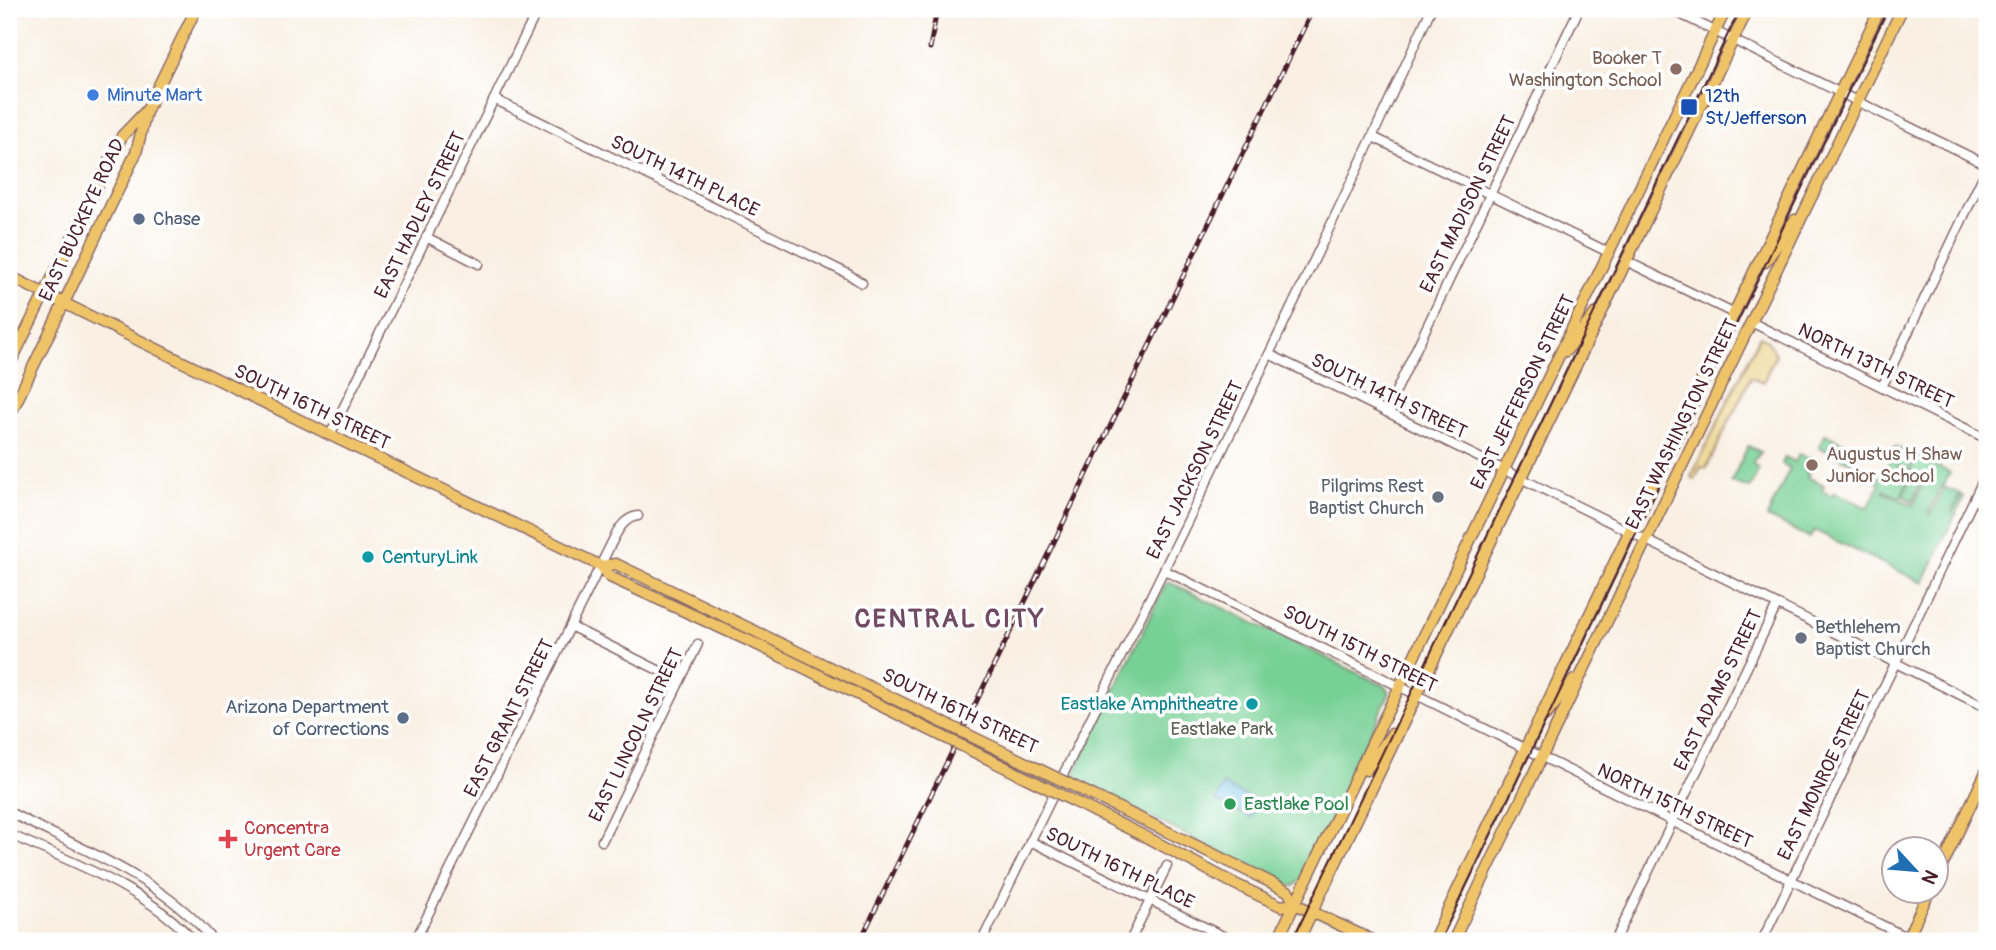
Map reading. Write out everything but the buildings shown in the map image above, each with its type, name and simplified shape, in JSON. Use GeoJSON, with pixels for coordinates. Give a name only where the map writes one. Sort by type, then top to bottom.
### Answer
{"type":"FeatureCollection","features":[{"type":"Feature","properties":{"kind":"main road","name":"EAST BUCKEYE ROAD"},"geometry":{"type":"LineString","coordinates":[[9,417],[136,152],[146,112],[196,9]]}},
{"type":"Feature","properties":{"kind":"main road","name":"EAST JEFFERSON STREET"},"geometry":{"type":"LineString","coordinates":[[1278,941],[1726,9]]}},
{"type":"Feature","properties":{"kind":"main road","name":"EAST JEFFERSON STREET"},"geometry":{"type":"LineString","coordinates":[[1298,941],[1748,9]]}},
{"type":"Feature","properties":{"kind":"main road","name":"EAST WASHINGTON STREET"},"geometry":{"type":"LineString","coordinates":[[1433,941],[1881,9]]}},
{"type":"Feature","properties":{"kind":"main road","name":"EAST WASHINGTON STREET"},"geometry":{"type":"LineString","coordinates":[[1453,941],[1902,9]]}},
{"type":"Feature","properties":{"kind":"main road","name":"EAST BUCKEYE ROAD"},"geometry":{"type":"LineString","coordinates":[[9,366],[122,136],[146,112]]}},
{"type":"Feature","properties":{"kind":"main road","name":"EAST WASHINGTON STREET"},"geometry":{"type":"LineString","coordinates":[[1751,282],[1812,197]]}},
{"type":"Feature","properties":{"kind":"main road","name":"SOUTH 16TH STREET"},"geometry":{"type":"LineString","coordinates":[[9,276],[601,566],[610,577],[756,644],[1136,832],[1235,884],[1281,906],[1295,904],[1374,941]]}},
{"type":"Feature","properties":{"kind":"main road"},"geometry":{"type":"LineString","coordinates":[[1554,365],[1609,297]]}},
{"type":"Feature","properties":{"kind":"main road","name":"SOUTH 16TH STREET"},"geometry":{"type":"LineString","coordinates":[[601,566],[616,564],[1244,869],[1288,891],[1295,904]]}},
{"type":"Feature","properties":{"kind":"main road","name":"EAST WASHINGTON STREET"},"geometry":{"type":"LineString","coordinates":[[1535,729],[1584,667]]}},
{"type":"Feature","properties":{"kind":"main road","name":"EAST JEFFERSON STREET"},"geometry":{"type":"LineString","coordinates":[[1350,791],[1407,714]]}},
{"type":"Feature","properties":{"kind":"main road"},"geometry":{"type":"LineString","coordinates":[[1951,847],[1987,770]]}},
{"type":"Feature","properties":{"kind":"main road"},"geometry":{"type":"LineString","coordinates":[[1907,940],[1924,904]]}},
{"type":"Feature","properties":{"kind":"street","name":"EAST HADLEY STREET"},"geometry":{"type":"LineString","coordinates":[[330,435],[538,9]]}},
{"type":"Feature","properties":{"kind":"street","name":"EAST JACKSON STREET"},"geometry":{"type":"LineString","coordinates":[[982,941],[1269,354],[1431,9]]}},
{"type":"Feature","properties":{"kind":"street","name":"EAST MADISON STREET"},"geometry":{"type":"LineString","coordinates":[[1386,412],[1579,9]]}},
{"type":"Feature","properties":{"kind":"street"},"geometry":{"type":"LineString","coordinates":[[1670,9],[1987,166],[1882,387]]}},
{"type":"Feature","properties":{"kind":"street","name":"SOUTH 14TH PLACE"},"geometry":{"type":"LineString","coordinates":[[494,99],[862,283]]}},
{"type":"Feature","properties":{"kind":"street"},"geometry":{"type":"LineString","coordinates":[[1373,137],[1609,253]]}},
{"type":"Feature","properties":{"kind":"street"},"geometry":{"type":"LineString","coordinates":[[426,237],[479,264]]}},
{"type":"Feature","properties":{"kind":"street"},"geometry":{"type":"LineString","coordinates":[[1626,261],[1735,314]]}},
{"type":"Feature","properties":{"kind":"street","name":"NORTH 13TH STREET"},"geometry":{"type":"LineString","coordinates":[[1751,322],[1987,439]]}},
{"type":"Feature","properties":{"kind":"street","name":"SOUTH 14TH STREET"},"geometry":{"type":"LineString","coordinates":[[1269,354],[1987,708]]}},
{"type":"Feature","properties":{"kind":"street","name":"EAST MONROE STREET"},"geometry":{"type":"LineString","coordinates":[[1762,941],[1987,472]]}},
{"type":"Feature","properties":{"kind":"street","name":"EAST GRANT STREET"},"geometry":{"type":"LineString","coordinates":[[415,941],[622,525],[630,517],[638,516]]}},
{"type":"Feature","properties":{"kind":"street","name":"SOUTH 15TH STREET"},"geometry":{"type":"LineString","coordinates":[[1164,570],[1542,758]]}},
{"type":"Feature","properties":{"kind":"street","name":"EAST ADAMS STREET"},"geometry":{"type":"LineString","coordinates":[[1615,941],[1777,605]]}},
{"type":"Feature","properties":{"kind":"street"},"geometry":{"type":"LineString","coordinates":[[572,627],[680,681]]}},
{"type":"Feature","properties":{"kind":"street","name":"EAST LINCOLN STREET"},"geometry":{"type":"LineString","coordinates":[[602,841],[698,644]]}},
{"type":"Feature","properties":{"kind":"street","name":"NORTH 15TH STREET"},"geometry":{"type":"LineString","coordinates":[[1542,758],[1907,940]]}},
{"type":"Feature","properties":{"kind":"street"},"geometry":{"type":"LineString","coordinates":[[9,812],[155,888],[186,912],[214,941]]}},
{"type":"Feature","properties":{"kind":"street"},"geometry":{"type":"LineString","coordinates":[[9,834],[134,893],[158,908],[194,941]]}},
{"type":"Feature","properties":{"kind":"street","name":"SOUTH 16TH PLACE"},"geometry":{"type":"LineString","coordinates":[[1030,841],[1233,941]]}},
{"type":"Feature","properties":{"kind":"street"},"geometry":{"type":"LineString","coordinates":[[1130,941],[1167,866]]}},
{"type":"Feature","properties":{"kind":"green space"},"geometry":{"type":"Polygon","coordinates":[[[1825,434],[1858,450],[1852,463],[1819,447],[1825,434]]]}},
{"type":"Feature","properties":{"kind":"green space"},"geometry":{"type":"Polygon","coordinates":[[[1748,446],[1761,452],[1753,462],[1759,469],[1750,488],[1731,482],[1748,446]]]}},
{"type":"Feature","properties":{"kind":"green space"},"geometry":{"type":"Polygon","coordinates":[[[1895,447],[1915,456],[1909,470],[1896,465],[1912,473],[1900,498],[1884,490],[1883,492],[1913,505],[1926,478],[1910,470],[1917,456],[1950,473],[1928,513],[1931,514],[1944,487],[1960,494],[1951,514],[1961,495],[1964,497],[1923,583],[1814,530],[1810,538],[1767,517],[1790,468],[1782,464],[1785,457],[1795,462],[1799,454],[1812,460],[1806,472],[1809,474],[1807,477],[1824,485],[1822,490],[1831,496],[1834,492],[1868,508],[1880,484],[1877,482],[1881,472],[1885,473],[1895,447]]]}},
{"type":"Feature","properties":{"kind":"green space"},"geometry":{"type":"Polygon","coordinates":[[[1912,476],[1922,481],[1912,501],[1902,496],[1912,476]]]}},
{"type":"Feature","properties":{"kind":"green space","name":"Eastlake Park"},"geometry":{"type":"Polygon","coordinates":[[[1169,582],[1385,686],[1390,692],[1302,879],[1294,886],[1288,886],[1072,778],[1165,585],[1169,582]]]}},
{"type":"Feature","properties":{"kind":"sand"},"geometry":{"type":"Polygon","coordinates":[[[1760,336],[1767,340],[1776,354],[1763,382],[1751,377],[1706,469],[1701,467],[1695,480],[1691,477],[1760,336]]]}},
{"type":"Feature","properties":{"kind":"water"},"geometry":{"type":"Polygon","coordinates":[[[1223,785],[1258,802],[1251,818],[1216,801],[1223,785]]]}},
{"type":"Feature","properties":{"kind":"tram line"},"geometry":{"type":"LineString","coordinates":[[1292,941],[1740,9]]}},
{"type":"Feature","properties":{"kind":"tram line"},"geometry":{"type":"LineString","coordinates":[[1440,941],[1888,9]]}},
{"type":"Feature","properties":{"kind":"railway"},"geometry":{"type":"LineString","coordinates":[[930,48],[937,9]]}},
{"type":"Feature","properties":{"kind":"railway"},"geometry":{"type":"LineString","coordinates":[[860,941],[1313,9]]}},
{"type":"Feature","properties":{"kind":"place","name":"Booker T Washington School"},"geometry":{"type":"Point","coordinates":[1676,69]}},
{"type":"Feature","properties":{"kind":"place","name":"Minute Mart"},"geometry":{"type":"Point","coordinates":[93,95]}},
{"type":"Feature","properties":{"kind":"place","name":"12th St/Jefferson"},"geometry":{"type":"Point","coordinates":[1689,107]}},
{"type":"Feature","properties":{"kind":"place","name":"Chase"},"geometry":{"type":"Point","coordinates":[139,219]}},
{"type":"Feature","properties":{"kind":"place","name":"Augustus H Shaw Junior School"},"geometry":{"type":"Point","coordinates":[1812,465]}},
{"type":"Feature","properties":{"kind":"place","name":"Pilgrims Rest Baptist Church"},"geometry":{"type":"Point","coordinates":[1438,497]}},
{"type":"Feature","properties":{"kind":"place","name":"CenturyLink"},"geometry":{"type":"Point","coordinates":[368,557]}},
{"type":"Feature","properties":{"kind":"place","name":"Bethlehem Baptist Church"},"geometry":{"type":"Point","coordinates":[1801,638]}},
{"type":"Feature","properties":{"kind":"place","name":"Eastlake Amphitheatre"},"geometry":{"type":"Point","coordinates":[1252,704]}},
{"type":"Feature","properties":{"kind":"place","name":"Arizona Department of Corrections"},"geometry":{"type":"Point","coordinates":[403,718]}},
{"type":"Feature","properties":{"kind":"place","name":"Eastlake Pool"},"geometry":{"type":"Point","coordinates":[1230,804]}},
{"type":"Feature","properties":{"kind":"place","name":"Concentra Urgent Care"},"geometry":{"type":"Point","coordinates":[228,839]}},
{"type":"Feature","properties":{"kind":"district","name":"CENTRAL CITY"},"geometry":{"type":"Point","coordinates":[950,619]}}]}
